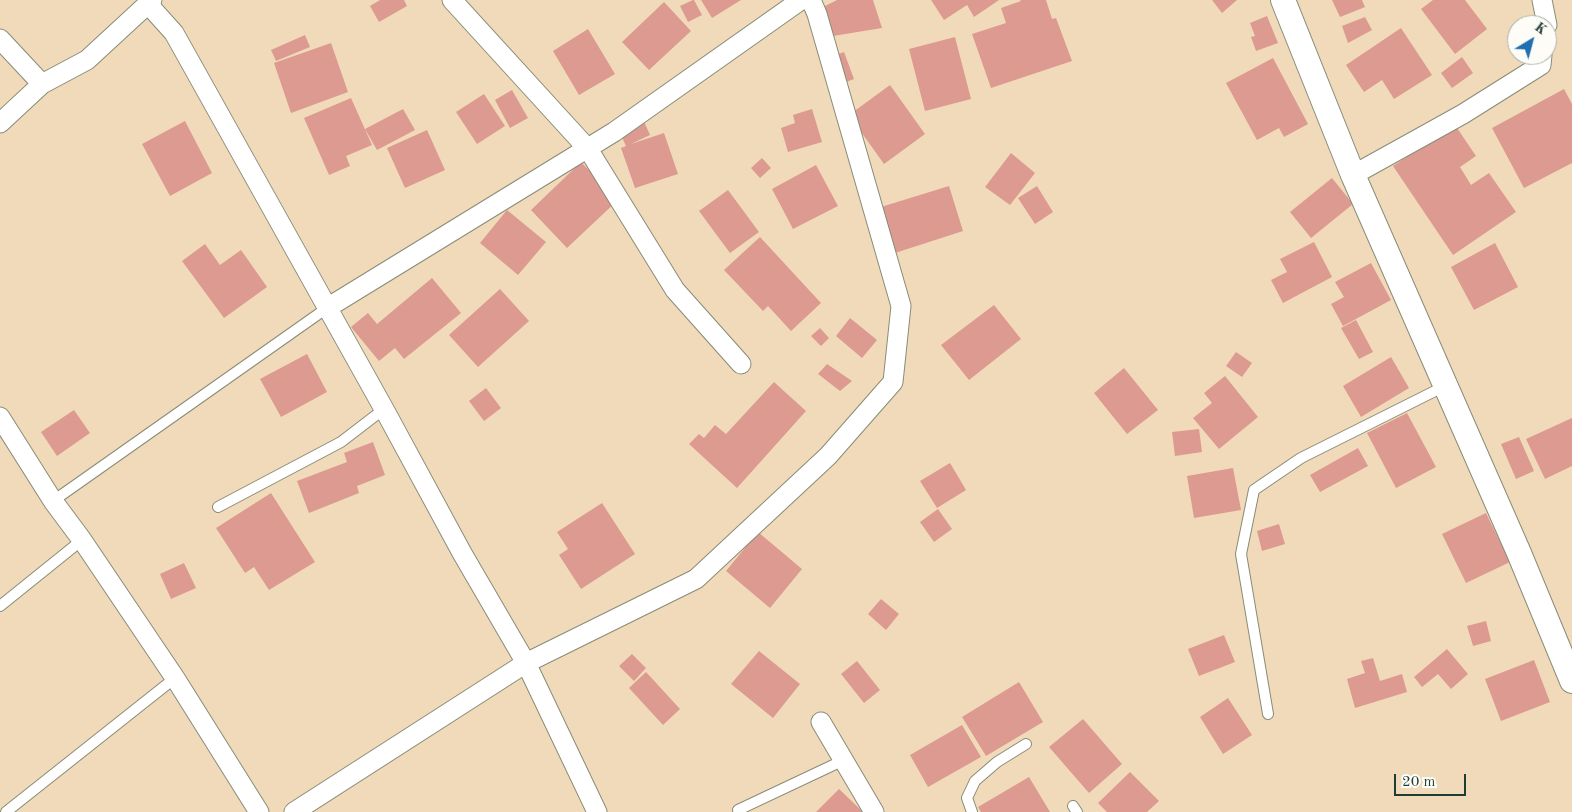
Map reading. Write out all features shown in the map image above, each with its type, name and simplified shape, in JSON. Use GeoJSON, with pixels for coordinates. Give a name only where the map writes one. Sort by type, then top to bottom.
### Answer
{"type":"FeatureCollection","features":[{"type":"Feature","properties":{"kind":"street"},"geometry":{"type":"LineString","coordinates":[[452,0],[588,149],[674,290],[741,364]]}},
{"type":"Feature","properties":{"kind":"street"},"geometry":{"type":"LineString","coordinates":[[326,308],[588,149],[801,0]]}},
{"type":"Feature","properties":{"kind":"street"},"geometry":{"type":"LineString","coordinates":[[294,812],[526,663],[696,579],[828,456],[893,382],[901,306],[817,14],[810,0]]}},
{"type":"Feature","properties":{"kind":"street"},"geometry":{"type":"LineString","coordinates":[[1283,0],[1354,174],[1519,553],[1572,681]]}},
{"type":"Feature","properties":{"kind":"street"},"geometry":{"type":"LineString","coordinates":[[1542,0],[1545,15]]}},
{"type":"Feature","properties":{"kind":"street"},"geometry":{"type":"LineString","coordinates":[[0,123],[42,84],[87,60],[150,2],[174,33],[462,552],[526,663],[597,812]]}},
{"type":"Feature","properties":{"kind":"street"},"geometry":{"type":"LineString","coordinates":[[0,39],[42,84]]}},
{"type":"Feature","properties":{"kind":"street"},"geometry":{"type":"LineString","coordinates":[[1354,174],[1463,114],[1541,65]]}},
{"type":"Feature","properties":{"kind":"street"},"geometry":{"type":"LineString","coordinates":[[0,417],[53,501],[82,540],[175,678],[259,812]]}},
{"type":"Feature","properties":{"kind":"street"},"geometry":{"type":"LineString","coordinates":[[821,722],[874,812]]}},
{"type":"Feature","properties":{"kind":"lane"},"geometry":{"type":"LineString","coordinates":[[53,501],[326,308]]}},
{"type":"Feature","properties":{"kind":"lane"},"geometry":{"type":"LineString","coordinates":[[1268,714],[1241,554],[1254,490],[1301,458],[1445,386]]}},
{"type":"Feature","properties":{"kind":"lane"},"geometry":{"type":"LineString","coordinates":[[218,507],[342,442],[384,409]]}},
{"type":"Feature","properties":{"kind":"lane"},"geometry":{"type":"LineString","coordinates":[[0,606],[82,540]]}},
{"type":"Feature","properties":{"kind":"lane"},"geometry":{"type":"LineString","coordinates":[[6,812],[175,678]]}},
{"type":"Feature","properties":{"kind":"lane"},"geometry":{"type":"LineString","coordinates":[[972,812],[967,798],[975,781],[997,762],[1026,744]]}},
{"type":"Feature","properties":{"kind":"lane"},"geometry":{"type":"LineString","coordinates":[[738,810],[844,760]]}},
{"type":"Feature","properties":{"kind":"building"},"geometry":{"type":"Polygon","coordinates":[[[380,0],[404,0],[407,6],[379,22],[370,6],[380,0]]]}},
{"type":"Feature","properties":{"kind":"building"},"geometry":{"type":"Polygon","coordinates":[[[693,0],[702,15],[688,22],[680,6],[693,0]]]}},
{"type":"Feature","properties":{"kind":"building"},"geometry":{"type":"Polygon","coordinates":[[[701,0],[741,0],[712,18],[701,0]]]}},
{"type":"Feature","properties":{"kind":"building"},"geometry":{"type":"Polygon","coordinates":[[[837,0],[873,0],[882,28],[833,36],[825,6],[837,0]]]}},
{"type":"Feature","properties":{"kind":"building"},"geometry":{"type":"Polygon","coordinates":[[[931,0],[999,0],[974,17],[967,5],[944,20],[931,0]]]}},
{"type":"Feature","properties":{"kind":"building"},"geometry":{"type":"Polygon","coordinates":[[[1020,0],[1046,0],[1052,19],[1056,18],[1072,61],[991,88],[972,34],[1006,23],[1001,8],[1020,0]]]}},
{"type":"Feature","properties":{"kind":"building"},"geometry":{"type":"Polygon","coordinates":[[[1212,0],[1237,0],[1222,13],[1212,0]]]}},
{"type":"Feature","properties":{"kind":"building"},"geometry":{"type":"Polygon","coordinates":[[[1332,0],[1362,0],[1365,7],[1340,17],[1332,0]]]}},
{"type":"Feature","properties":{"kind":"building"},"geometry":{"type":"Polygon","coordinates":[[[1433,0],[1465,0],[1487,29],[1455,54],[1421,9],[1433,0]]]}},
{"type":"Feature","properties":{"kind":"building"},"geometry":{"type":"Polygon","coordinates":[[[664,2],[691,31],[649,70],[622,42],[664,2]]]}},
{"type":"Feature","properties":{"kind":"building"},"geometry":{"type":"Polygon","coordinates":[[[1267,16],[1278,43],[1256,51],[1251,37],[1255,36],[1250,23],[1267,16]]]}},
{"type":"Feature","properties":{"kind":"building"},"geometry":{"type":"Polygon","coordinates":[[[1365,17],[1372,30],[1348,43],[1342,26],[1365,17]]]}},
{"type":"Feature","properties":{"kind":"building"},"geometry":{"type":"Polygon","coordinates":[[[1401,28],[1432,75],[1394,99],[1382,80],[1364,92],[1346,65],[1401,28]]]}},
{"type":"Feature","properties":{"kind":"building"},"geometry":{"type":"Polygon","coordinates":[[[588,29],[615,74],[579,95],[553,51],[588,29]]]}},
{"type":"Feature","properties":{"kind":"building"},"geometry":{"type":"Polygon","coordinates":[[[305,35],[310,47],[276,61],[271,50],[305,35]]]}},
{"type":"Feature","properties":{"kind":"building"},"geometry":{"type":"Polygon","coordinates":[[[955,37],[971,99],[925,111],[909,49],[955,37]]]}},
{"type":"Feature","properties":{"kind":"building"},"geometry":{"type":"Polygon","coordinates":[[[331,43],[348,92],[291,113],[274,63],[331,43]]]}},
{"type":"Feature","properties":{"kind":"building"},"geometry":{"type":"Polygon","coordinates":[[[844,52],[854,79],[838,85],[828,58],[844,52]]]}},
{"type":"Feature","properties":{"kind":"building"},"geometry":{"type":"Polygon","coordinates":[[[1462,57],[1473,73],[1452,88],[1441,73],[1462,57]]]}},
{"type":"Feature","properties":{"kind":"building"},"geometry":{"type":"Polygon","coordinates":[[[1273,58],[1308,124],[1284,137],[1279,128],[1257,140],[1226,83],[1273,58]]]}},
{"type":"Feature","properties":{"kind":"building"},"geometry":{"type":"Polygon","coordinates":[[[890,85],[925,134],[884,164],[849,115],[890,85]]]}},
{"type":"Feature","properties":{"kind":"building"},"geometry":{"type":"Polygon","coordinates":[[[1564,89],[1572,104],[1572,163],[1524,188],[1492,128],[1564,89]]]}},
{"type":"Feature","properties":{"kind":"building"},"geometry":{"type":"Polygon","coordinates":[[[512,90],[528,118],[510,128],[495,100],[512,90]]]}},
{"type":"Feature","properties":{"kind":"building"},"geometry":{"type":"Polygon","coordinates":[[[484,94],[505,126],[477,144],[456,112],[484,94]]]}},
{"type":"Feature","properties":{"kind":"building"},"geometry":{"type":"Polygon","coordinates":[[[351,98],[372,145],[346,156],[350,166],[329,175],[304,118],[351,98]]]}},
{"type":"Feature","properties":{"kind":"building"},"geometry":{"type":"Polygon","coordinates":[[[403,109],[415,130],[377,150],[365,129],[403,109]]]}},
{"type":"Feature","properties":{"kind":"building"},"geometry":{"type":"Polygon","coordinates":[[[812,109],[822,142],[788,152],[781,128],[795,123],[793,115],[812,109]]]}},
{"type":"Feature","properties":{"kind":"building"},"geometry":{"type":"Polygon","coordinates":[[[642,117],[650,135],[631,144],[664,133],[678,174],[635,188],[621,148],[626,146],[618,129],[642,117]]]}},
{"type":"Feature","properties":{"kind":"building"},"geometry":{"type":"Polygon","coordinates":[[[185,121],[212,173],[170,196],[142,144],[185,121]]]}},
{"type":"Feature","properties":{"kind":"building"},"geometry":{"type":"Polygon","coordinates":[[[1455,125],[1476,156],[1460,167],[1471,185],[1489,173],[1516,212],[1453,255],[1393,166],[1455,125]]]}},
{"type":"Feature","properties":{"kind":"building"},"geometry":{"type":"Polygon","coordinates":[[[427,130],[445,170],[405,188],[387,148],[427,130]]]}},
{"type":"Feature","properties":{"kind":"building"},"geometry":{"type":"Polygon","coordinates":[[[1011,153],[1035,173],[1010,205],[985,187],[1011,153]]]}},
{"type":"Feature","properties":{"kind":"building"},"geometry":{"type":"Polygon","coordinates":[[[762,158],[771,168],[760,178],[751,168],[762,158]]]}},
{"type":"Feature","properties":{"kind":"building"},"geometry":{"type":"Polygon","coordinates":[[[581,162],[618,200],[567,248],[531,210],[581,162]]]}},
{"type":"Feature","properties":{"kind":"building"},"geometry":{"type":"Polygon","coordinates":[[[816,165],[838,206],[793,229],[772,189],[816,165]]]}},
{"type":"Feature","properties":{"kind":"building"},"geometry":{"type":"Polygon","coordinates":[[[1332,178],[1353,204],[1311,238],[1290,212],[1332,178]]]}},
{"type":"Feature","properties":{"kind":"building"},"geometry":{"type":"Polygon","coordinates":[[[949,186],[963,231],[895,253],[881,207],[949,186]]]}},
{"type":"Feature","properties":{"kind":"building"},"geometry":{"type":"Polygon","coordinates":[[[1037,186],[1053,212],[1035,224],[1018,198],[1037,186]]]}},
{"type":"Feature","properties":{"kind":"building"},"geometry":{"type":"Polygon","coordinates":[[[728,190],[759,232],[730,253],[699,211],[728,190]]]}},
{"type":"Feature","properties":{"kind":"building"},"geometry":{"type":"Polygon","coordinates":[[[507,210],[546,242],[518,275],[480,243],[507,210]]]}},
{"type":"Feature","properties":{"kind":"building"},"geometry":{"type":"Polygon","coordinates":[[[760,237],[821,303],[791,331],[768,306],[763,311],[724,270],[760,237]]]}},
{"type":"Feature","properties":{"kind":"building"},"geometry":{"type":"Polygon","coordinates":[[[1314,242],[1332,277],[1283,303],[1271,280],[1287,272],[1280,259],[1314,242]]]}},
{"type":"Feature","properties":{"kind":"building"},"geometry":{"type":"Polygon","coordinates":[[[1495,243],[1518,287],[1474,310],[1451,267],[1495,243]]]}},
{"type":"Feature","properties":{"kind":"building"},"geometry":{"type":"Polygon","coordinates":[[[205,244],[220,265],[241,250],[267,287],[224,318],[182,261],[205,244]]]}},
{"type":"Feature","properties":{"kind":"building"},"geometry":{"type":"Polygon","coordinates":[[[1371,263],[1391,300],[1343,326],[1331,304],[1344,297],[1335,282],[1371,263]]]}},
{"type":"Feature","properties":{"kind":"building"},"geometry":{"type":"Polygon","coordinates":[[[432,278],[461,313],[404,359],[395,348],[379,361],[351,327],[368,313],[377,324],[432,278]]]}},
{"type":"Feature","properties":{"kind":"building"},"geometry":{"type":"Polygon","coordinates":[[[500,289],[529,321],[478,367],[449,335],[500,289]]]}},
{"type":"Feature","properties":{"kind":"building"},"geometry":{"type":"Polygon","coordinates":[[[994,305],[1021,339],[969,380],[941,345],[994,305]]]}},
{"type":"Feature","properties":{"kind":"building"},"geometry":{"type":"Polygon","coordinates":[[[850,318],[877,340],[862,358],[836,336],[850,318]]]}},
{"type":"Feature","properties":{"kind":"building"},"geometry":{"type":"Polygon","coordinates":[[[1356,320],[1373,352],[1359,359],[1341,328],[1356,320]]]}},
{"type":"Feature","properties":{"kind":"building"},"geometry":{"type":"Polygon","coordinates":[[[820,328],[829,338],[821,346],[811,336],[820,328]]]}},
{"type":"Feature","properties":{"kind":"building"},"geometry":{"type":"Polygon","coordinates":[[[1236,352],[1252,363],[1242,377],[1226,366],[1236,352]]]}},
{"type":"Feature","properties":{"kind":"building"},"geometry":{"type":"Polygon","coordinates":[[[307,354],[327,392],[281,417],[260,379],[307,354]]]}},
{"type":"Feature","properties":{"kind":"building"},"geometry":{"type":"Polygon","coordinates":[[[1391,357],[1409,388],[1361,417],[1343,386],[1391,357]]]}},
{"type":"Feature","properties":{"kind":"building"},"geometry":{"type":"Polygon","coordinates":[[[827,364],[852,381],[840,391],[818,374],[827,364]]]}},
{"type":"Feature","properties":{"kind":"building"},"geometry":{"type":"Polygon","coordinates":[[[1124,368],[1158,410],[1127,434],[1094,393],[1124,368]]]}},
{"type":"Feature","properties":{"kind":"building"},"geometry":{"type":"Polygon","coordinates":[[[1225,376],[1258,417],[1219,449],[1193,418],[1212,403],[1204,393],[1225,376]]]}},
{"type":"Feature","properties":{"kind":"building"},"geometry":{"type":"Polygon","coordinates":[[[774,382],[806,411],[737,488],[689,444],[699,434],[704,438],[715,425],[726,434],[774,382]]]}},
{"type":"Feature","properties":{"kind":"building"},"geometry":{"type":"Polygon","coordinates":[[[486,388],[501,408],[484,421],[469,401],[486,388]]]}},
{"type":"Feature","properties":{"kind":"building"},"geometry":{"type":"Polygon","coordinates":[[[74,410],[90,433],[57,456],[41,432],[74,410]]]}},
{"type":"Feature","properties":{"kind":"building"},"geometry":{"type":"Polygon","coordinates":[[[1407,413],[1436,467],[1396,488],[1367,433],[1407,413]]]}},
{"type":"Feature","properties":{"kind":"building"},"geometry":{"type":"Polygon","coordinates":[[[1572,418],[1572,466],[1545,479],[1526,439],[1572,418]]]}},
{"type":"Feature","properties":{"kind":"building"},"geometry":{"type":"Polygon","coordinates":[[[1199,429],[1202,452],[1175,456],[1172,432],[1199,429]]]}},
{"type":"Feature","properties":{"kind":"building"},"geometry":{"type":"Polygon","coordinates":[[[1519,437],[1534,471],[1516,479],[1501,444],[1519,437]]]}},
{"type":"Feature","properties":{"kind":"building"},"geometry":{"type":"Polygon","coordinates":[[[373,442],[385,475],[357,486],[359,493],[309,513],[297,481],[347,462],[344,453],[373,442]]]}},
{"type":"Feature","properties":{"kind":"building"},"geometry":{"type":"Polygon","coordinates":[[[1358,448],[1368,466],[1320,492],[1310,475],[1358,448]]]}},
{"type":"Feature","properties":{"kind":"building"},"geometry":{"type":"Polygon","coordinates":[[[950,463],[966,490],[937,508],[920,481],[950,463]]]}},
{"type":"Feature","properties":{"kind":"building"},"geometry":{"type":"Polygon","coordinates":[[[1233,468],[1241,510],[1194,518],[1187,476],[1233,468]]]}},
{"type":"Feature","properties":{"kind":"building"},"geometry":{"type":"Polygon","coordinates":[[[271,493],[315,562],[269,590],[254,567],[245,573],[216,528],[271,493]]]}},
{"type":"Feature","properties":{"kind":"building"},"geometry":{"type":"Polygon","coordinates":[[[602,503],[635,554],[581,589],[559,555],[568,549],[557,532],[602,503]]]}},
{"type":"Feature","properties":{"kind":"building"},"geometry":{"type":"Polygon","coordinates":[[[938,509],[952,529],[934,542],[920,522],[938,509]]]}},
{"type":"Feature","properties":{"kind":"building"},"geometry":{"type":"Polygon","coordinates":[[[1486,513],[1510,562],[1466,583],[1442,534],[1486,513]]]}},
{"type":"Feature","properties":{"kind":"building"},"geometry":{"type":"Polygon","coordinates":[[[1279,524],[1285,544],[1262,551],[1257,531],[1279,524]]]}},
{"type":"Feature","properties":{"kind":"building"},"geometry":{"type":"Polygon","coordinates":[[[758,532],[802,569],[770,608],[726,571],[758,532]]]}},
{"type":"Feature","properties":{"kind":"building"},"geometry":{"type":"Polygon","coordinates":[[[184,563],[196,588],[171,599],[160,574],[184,563]]]}},
{"type":"Feature","properties":{"kind":"building"},"geometry":{"type":"Polygon","coordinates":[[[881,599],[899,614],[886,630],[868,614],[881,599]]]}},
{"type":"Feature","properties":{"kind":"building"},"geometry":{"type":"Polygon","coordinates":[[[1486,621],[1491,641],[1473,646],[1467,626],[1486,621]]]}},
{"type":"Feature","properties":{"kind":"building"},"geometry":{"type":"Polygon","coordinates":[[[1224,635],[1235,662],[1199,676],[1188,649],[1224,635]]]}},
{"type":"Feature","properties":{"kind":"building"},"geometry":{"type":"Polygon","coordinates":[[[1447,649],[1468,674],[1451,689],[1438,674],[1422,687],[1414,677],[1447,649]]]}},
{"type":"Feature","properties":{"kind":"building"},"geometry":{"type":"Polygon","coordinates":[[[759,651],[800,684],[773,718],[731,684],[759,651]]]}},
{"type":"Feature","properties":{"kind":"building"},"geometry":{"type":"Polygon","coordinates":[[[632,654],[646,668],[634,681],[619,666],[632,654]]]}},
{"type":"Feature","properties":{"kind":"building"},"geometry":{"type":"Polygon","coordinates":[[[1373,658],[1380,681],[1402,674],[1407,692],[1355,708],[1347,679],[1365,673],[1361,661],[1373,658]]]}},
{"type":"Feature","properties":{"kind":"building"},"geometry":{"type":"Polygon","coordinates":[[[1534,660],[1550,702],[1501,721],[1485,679],[1534,660]]]}},
{"type":"Feature","properties":{"kind":"building"},"geometry":{"type":"Polygon","coordinates":[[[857,661],[880,690],[864,703],[841,674],[857,661]]]}},
{"type":"Feature","properties":{"kind":"building"},"geometry":{"type":"Polygon","coordinates":[[[646,672],[680,709],[663,725],[629,688],[646,672]]]}},
{"type":"Feature","properties":{"kind":"building"},"geometry":{"type":"Polygon","coordinates":[[[1019,682],[1043,722],[986,756],[962,717],[1019,682]]]}},
{"type":"Feature","properties":{"kind":"building"},"geometry":{"type":"Polygon","coordinates":[[[1228,698],[1252,735],[1223,754],[1200,717],[1228,698]]]}},
{"type":"Feature","properties":{"kind":"building"},"geometry":{"type":"Polygon","coordinates":[[[1083,719],[1122,764],[1089,793],[1049,747],[1083,719]]]}},
{"type":"Feature","properties":{"kind":"building"},"geometry":{"type":"Polygon","coordinates":[[[962,725],[981,757],[928,787],[910,755],[962,725]]]}},
{"type":"Feature","properties":{"kind":"building"},"geometry":{"type":"Polygon","coordinates":[[[1130,772],[1159,801],[1147,812],[1107,812],[1098,803],[1130,772]]]}},
{"type":"Feature","properties":{"kind":"building"},"geometry":{"type":"Polygon","coordinates":[[[1029,777],[1050,812],[981,812],[978,807],[1029,777]]]}},
{"type":"Feature","properties":{"kind":"building"},"geometry":{"type":"Polygon","coordinates":[[[839,789],[863,812],[816,812],[839,789]]]}}]}
